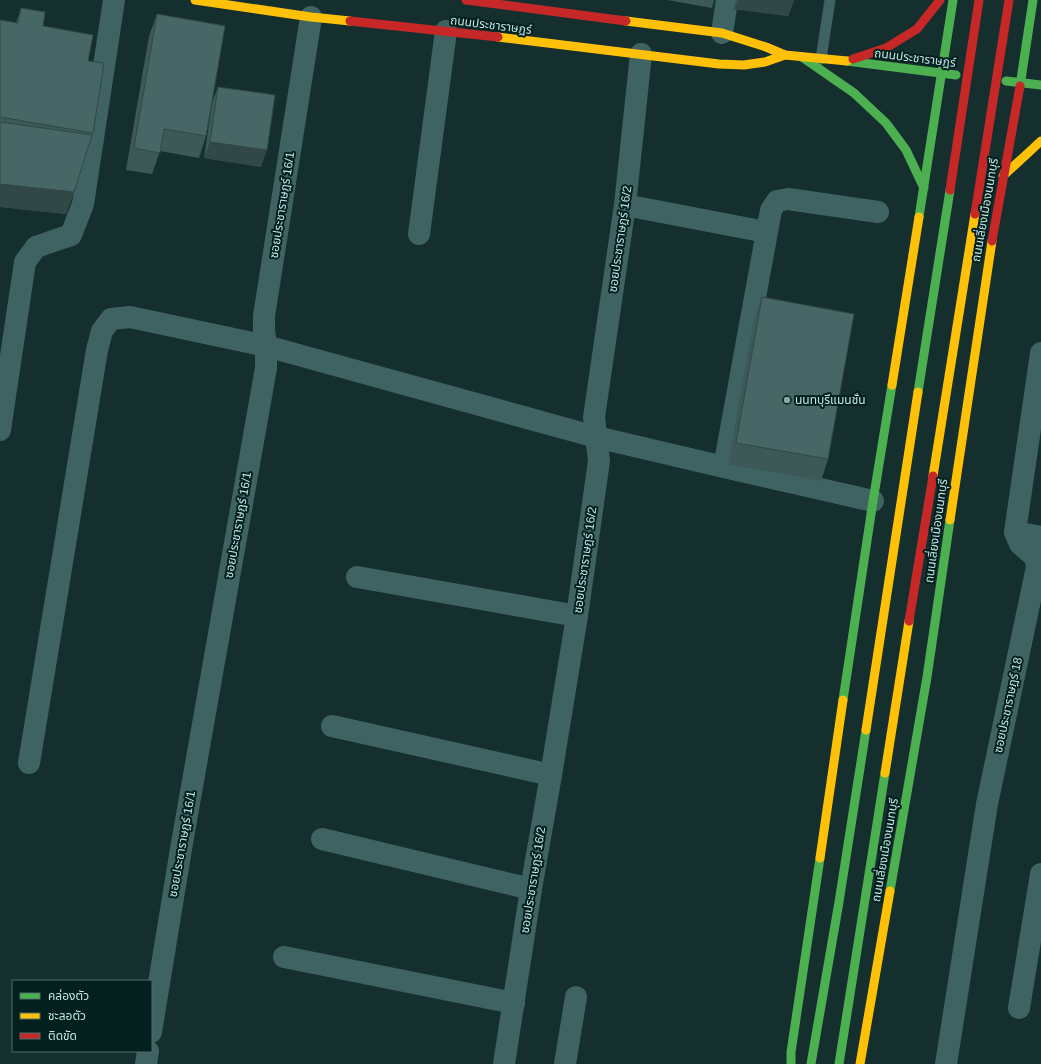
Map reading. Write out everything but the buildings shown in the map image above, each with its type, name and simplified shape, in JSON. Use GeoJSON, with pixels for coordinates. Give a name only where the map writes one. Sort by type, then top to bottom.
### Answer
{"type":"FeatureCollection","features":[{"type":"Feature","properties":{"kind":"main road","name":"ถนนประชาราษฎร์"},"geometry":{"type":"LineString","coordinates":[[195,0],[311,17],[719,64],[744,65],[765,62],[785,55]]}},
{"type":"Feature","properties":{"kind":"main road","name":"ถนนประชาราษฎร์"},"geometry":{"type":"LineString","coordinates":[[466,0],[513,3],[722,33],[766,47],[785,55],[821,58],[973,77]]}},
{"type":"Feature","properties":{"kind":"main road"},"geometry":{"type":"LineString","coordinates":[[846,61],[886,48],[917,30],[940,0]]}},
{"type":"Feature","properties":{"kind":"main road"},"geometry":{"type":"LineString","coordinates":[[792,1064],[791,1052],[873,502],[953,0]]}},
{"type":"Feature","properties":{"kind":"main road"},"geometry":{"type":"LineString","coordinates":[[811,1064],[814,1056],[979,0]]}},
{"type":"Feature","properties":{"kind":"main road","name":"ถนนเลี่ยงเมืองนนทบุรี"},"geometry":{"type":"LineString","coordinates":[[839,1064],[1009,0]]}},
{"type":"Feature","properties":{"kind":"main road"},"geometry":{"type":"LineString","coordinates":[[1034,0],[1041,14]]}},
{"type":"Feature","properties":{"kind":"main road","name":"ถนนเลี่ยงเมืองนนทบุรี"},"geometry":{"type":"LineString","coordinates":[[860,1064],[927,677],[992,238],[1021,83],[1034,0]]}},
{"type":"Feature","properties":{"kind":"main road"},"geometry":{"type":"LineString","coordinates":[[802,57],[854,93],[886,123],[906,150],[924,188]]}},
{"type":"Feature","properties":{"kind":"main road"},"geometry":{"type":"LineString","coordinates":[[989,79],[1041,86]]}},
{"type":"Feature","properties":{"kind":"main road"},"geometry":{"type":"LineString","coordinates":[[1003,176],[1041,141]]}},
{"type":"Feature","properties":{"kind":"main road"},"geometry":{"type":"LineString","coordinates":[[916,233],[933,211],[953,205]]}},
{"type":"Feature","properties":{"kind":"main road"},"geometry":{"type":"LineString","coordinates":[[967,210],[982,214],[992,238]]}},
{"type":"Feature","properties":{"kind":"street"},"geometry":{"type":"LineString","coordinates":[[0,430],[25,262],[36,247],[71,235],[83,204],[114,0]]}},
{"type":"Feature","properties":{"kind":"street"},"geometry":{"type":"LineString","coordinates":[[722,33],[727,0]]}},
{"type":"Feature","properties":{"kind":"street","name":"ซอยประชาราษฎร์ 16/1"},"geometry":{"type":"LineString","coordinates":[[152,1026],[182,843],[266,368],[264,316],[311,17]]}},
{"type":"Feature","properties":{"kind":"street"},"geometry":{"type":"LineString","coordinates":[[419,234],[446,32]]}},
{"type":"Feature","properties":{"kind":"street","name":"ซอยประชาราษฎร์ 16/2"},"geometry":{"type":"LineString","coordinates":[[504,1064],[531,889],[577,616],[599,461],[594,417],[625,205],[641,54]]}},
{"type":"Feature","properties":{"kind":"street"},"geometry":{"type":"LineString","coordinates":[[724,468],[771,210],[777,201],[788,199],[878,212]]}},
{"type":"Feature","properties":{"kind":"street"},"geometry":{"type":"LineString","coordinates":[[625,205],[766,232]]}},
{"type":"Feature","properties":{"kind":"street"},"geometry":{"type":"LineString","coordinates":[[754,299],[776,303]]}},
{"type":"Feature","properties":{"kind":"street"},"geometry":{"type":"LineString","coordinates":[[29,763],[97,350],[102,331],[111,318],[130,317],[266,346],[596,436],[724,468],[873,502]]}},
{"type":"Feature","properties":{"kind":"street"},"geometry":{"type":"LineString","coordinates":[[1041,353],[1016,532],[1041,537]]}},
{"type":"Feature","properties":{"kind":"street","name":"ซอยประชาราษฎร์ 18"},"geometry":{"type":"LineString","coordinates":[[946,1064],[987,804],[1038,568],[1035,557],[1020,544],[1016,532]]}},
{"type":"Feature","properties":{"kind":"street"},"geometry":{"type":"LineString","coordinates":[[357,577],[577,616]]}},
{"type":"Feature","properties":{"kind":"street"},"geometry":{"type":"LineString","coordinates":[[332,726],[551,775]]}},
{"type":"Feature","properties":{"kind":"street"},"geometry":{"type":"LineString","coordinates":[[322,839],[531,889]]}},
{"type":"Feature","properties":{"kind":"street"},"geometry":{"type":"LineString","coordinates":[[1019,1008],[1041,874]]}},
{"type":"Feature","properties":{"kind":"street"},"geometry":{"type":"LineString","coordinates":[[284,957],[514,1003]]}},
{"type":"Feature","properties":{"kind":"street"},"geometry":{"type":"LineString","coordinates":[[565,1064],[576,997]]}},
{"type":"Feature","properties":{"kind":"street"},"geometry":{"type":"LineString","coordinates":[[146,1064],[148,1052]]}},
{"type":"Feature","properties":{"kind":"lane"},"geometry":{"type":"LineString","coordinates":[[821,58],[830,1],[841,0]]}},
{"type":"Feature","properties":{"kind":"traffic: fast"},"geometry":{"type":"LineString","coordinates":[[919,217],[953,0]]}},
{"type":"Feature","properties":{"kind":"traffic: fast"},"geometry":{"type":"LineString","coordinates":[[1020,86],[1033,0]]}},
{"type":"Feature","properties":{"kind":"traffic: fast"},"geometry":{"type":"LineString","coordinates":[[802,57],[854,93],[886,123],[906,150],[924,188]]}},
{"type":"Feature","properties":{"kind":"traffic: fast"},"geometry":{"type":"LineString","coordinates":[[847,61],[956,75]]}},
{"type":"Feature","properties":{"kind":"traffic: fast"},"geometry":{"type":"LineString","coordinates":[[1006,81],[1041,85]]}},
{"type":"Feature","properties":{"kind":"traffic: fast"},"geometry":{"type":"LineString","coordinates":[[918,392],[950,190]]}},
{"type":"Feature","properties":{"kind":"traffic: fast"},"geometry":{"type":"LineString","coordinates":[[843,700],[892,385]]}},
{"type":"Feature","properties":{"kind":"traffic: fast"},"geometry":{"type":"LineString","coordinates":[[890,891],[927,677],[950,520]]}},
{"type":"Feature","properties":{"kind":"traffic: fast"},"geometry":{"type":"LineString","coordinates":[[811,1064],[839,902],[866,730]]}},
{"type":"Feature","properties":{"kind":"traffic: fast"},"geometry":{"type":"LineString","coordinates":[[839,1064],[885,773]]}},
{"type":"Feature","properties":{"kind":"traffic: fast"},"geometry":{"type":"LineString","coordinates":[[791,1064],[791,1052],[820,858]]}},
{"type":"Feature","properties":{"kind":"traffic: slow"},"geometry":{"type":"LineString","coordinates":[[195,0],[311,17],[350,21]]}},
{"type":"Feature","properties":{"kind":"traffic: slow"},"geometry":{"type":"LineString","coordinates":[[626,21],[722,33],[766,47],[785,55],[847,61]]}},
{"type":"Feature","properties":{"kind":"traffic: slow"},"geometry":{"type":"LineString","coordinates":[[498,37],[719,64],[744,65],[765,62],[785,55]]}},
{"type":"Feature","properties":{"kind":"traffic: slow"},"geometry":{"type":"LineString","coordinates":[[1003,176],[1041,141]]}},
{"type":"Feature","properties":{"kind":"traffic: slow"},"geometry":{"type":"LineString","coordinates":[[933,476],[975,214]]}},
{"type":"Feature","properties":{"kind":"traffic: slow"},"geometry":{"type":"LineString","coordinates":[[892,385],[919,217]]}},
{"type":"Feature","properties":{"kind":"traffic: slow"},"geometry":{"type":"LineString","coordinates":[[950,520],[992,241]]}},
{"type":"Feature","properties":{"kind":"traffic: slow"},"geometry":{"type":"LineString","coordinates":[[866,730],[918,392]]}},
{"type":"Feature","properties":{"kind":"traffic: slow"},"geometry":{"type":"LineString","coordinates":[[885,773],[909,621]]}},
{"type":"Feature","properties":{"kind":"traffic: slow"},"geometry":{"type":"LineString","coordinates":[[820,858],[843,700]]}},
{"type":"Feature","properties":{"kind":"traffic: slow"},"geometry":{"type":"LineString","coordinates":[[860,1064],[890,891]]}},
{"type":"Feature","properties":{"kind":"traffic: jam"},"geometry":{"type":"LineString","coordinates":[[466,0],[626,21]]}},
{"type":"Feature","properties":{"kind":"traffic: jam"},"geometry":{"type":"LineString","coordinates":[[853,59],[886,48],[917,29],[940,0]]}},
{"type":"Feature","properties":{"kind":"traffic: jam"},"geometry":{"type":"LineString","coordinates":[[950,190],[979,0]]}},
{"type":"Feature","properties":{"kind":"traffic: jam"},"geometry":{"type":"LineString","coordinates":[[975,214],[1009,0]]}},
{"type":"Feature","properties":{"kind":"traffic: jam"},"geometry":{"type":"LineString","coordinates":[[350,21],[498,37]]}},
{"type":"Feature","properties":{"kind":"traffic: jam"},"geometry":{"type":"LineString","coordinates":[[992,241],[1020,86]]}},
{"type":"Feature","properties":{"kind":"traffic: jam"},"geometry":{"type":"LineString","coordinates":[[909,621],[933,476]]}},
{"type":"Feature","properties":{"kind":"place","name":"นนทบุรีแมนชั่น"},"geometry":{"type":"Point","coordinates":[787,400]}}]}
